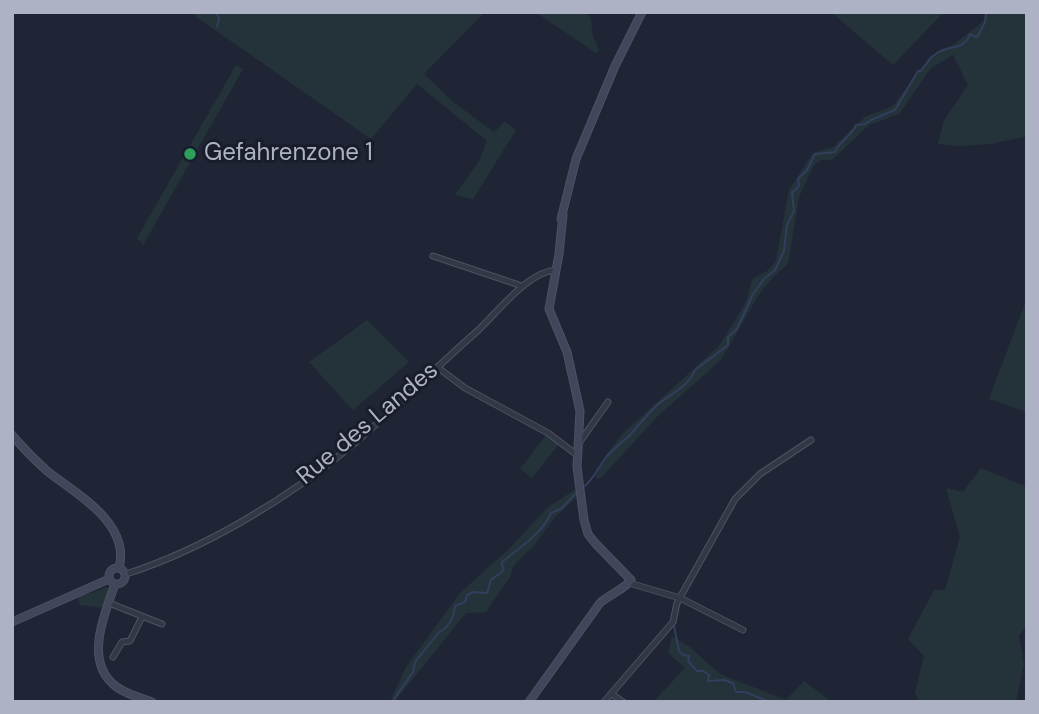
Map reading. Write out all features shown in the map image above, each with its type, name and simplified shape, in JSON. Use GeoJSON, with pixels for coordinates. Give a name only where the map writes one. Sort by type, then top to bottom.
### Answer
{"type":"FeatureCollection","features":[{"type":"Feature","properties":{"kind":"street"},"geometry":{"type":"LineString","coordinates":[[629,583],[629,575],[595,543],[585,528],[577,455],[580,411],[573,375],[549,309],[563,215],[580,149],[640,15]]}},
{"type":"Feature","properties":{"kind":"street"},"geometry":{"type":"LineString","coordinates":[[433,256],[522,286]]}},
{"type":"Feature","properties":{"kind":"street","name":"Rue des Landes"},"geometry":{"type":"LineString","coordinates":[[126,574],[214,536],[277,499],[356,441],[488,322],[522,286],[556,270]]}},
{"type":"Feature","properties":{"kind":"street"},"geometry":{"type":"LineString","coordinates":[[437,367],[465,388],[548,433],[577,455]]}},
{"type":"Feature","properties":{"kind":"street"},"geometry":{"type":"LineString","coordinates":[[579,443],[608,402]]}},
{"type":"Feature","properties":{"kind":"street"},"geometry":{"type":"LineString","coordinates":[[12,435],[47,471],[93,506],[105,519],[118,541],[121,561],[119,568]]}},
{"type":"Feature","properties":{"kind":"street"},"geometry":{"type":"LineString","coordinates":[[604,702],[673,622],[680,598],[735,499],[760,474],[811,440]]}},
{"type":"Feature","properties":{"kind":"street"},"geometry":{"type":"LineString","coordinates":[[12,622],[112,582],[123,582],[126,574],[119,568],[112,569],[112,582],[109,603],[99,637],[101,660],[105,673],[114,685],[152,702]]}},
{"type":"Feature","properties":{"kind":"street"},"geometry":{"type":"LineString","coordinates":[[529,702],[600,603],[612,592],[629,583],[680,598],[743,631]]}},
{"type":"Feature","properties":{"kind":"street"},"geometry":{"type":"LineString","coordinates":[[109,603],[162,624]]}},
{"type":"Feature","properties":{"kind":"street"},"geometry":{"type":"LineString","coordinates":[[113,657],[122,642],[130,641],[142,617]]}},
{"type":"Feature","properties":{"kind":"street"},"geometry":{"type":"LineString","coordinates":[[612,694],[623,702]]}},
{"type":"Feature","properties":{"kind":"shaded area"},"geometry":{"type":"Polygon","coordinates":[[[196,12],[485,12],[424,74],[453,102],[494,132],[505,121],[516,130],[473,199],[455,195],[479,161],[487,141],[417,84],[371,139],[195,16],[196,12]]]}},
{"type":"Feature","properties":{"kind":"shaded area"},"geometry":{"type":"Polygon","coordinates":[[[535,12],[585,12],[591,18],[592,34],[599,50],[596,53],[535,12]]]}},
{"type":"Feature","properties":{"kind":"shaded area"},"geometry":{"type":"Polygon","coordinates":[[[831,12],[944,12],[893,65],[831,12]]]}},
{"type":"Feature","properties":{"kind":"shaded area"},"geometry":{"type":"Polygon","coordinates":[[[986,12],[1027,12],[1027,136],[991,144],[938,144],[944,120],[968,85],[953,55],[931,68],[899,114],[869,125],[832,160],[822,160],[814,165],[799,197],[788,264],[771,279],[758,296],[721,360],[658,416],[600,479],[595,477],[606,455],[623,433],[719,346],[745,304],[753,278],[766,272],[776,261],[789,190],[813,153],[833,147],[865,117],[893,106],[930,56],[951,46],[974,29],[983,21],[986,12]]]}},
{"type":"Feature","properties":{"kind":"shaded area","name":"Gefahrenzone 1"},"geometry":{"type":"Polygon","coordinates":[[[236,65],[243,69],[143,245],[137,238],[236,65]]]}},
{"type":"Feature","properties":{"kind":"shaded area"},"geometry":{"type":"Polygon","coordinates":[[[1027,298],[1027,412],[989,399],[1027,298]]]}},
{"type":"Feature","properties":{"kind":"shaded area"},"geometry":{"type":"Polygon","coordinates":[[[367,320],[409,362],[353,410],[309,362],[367,320]]]}},
{"type":"Feature","properties":{"kind":"shaded area"},"geometry":{"type":"Polygon","coordinates":[[[546,435],[559,444],[532,478],[520,469],[546,435]]]}},
{"type":"Feature","properties":{"kind":"shaded area"},"geometry":{"type":"Polygon","coordinates":[[[981,468],[1027,487],[1027,624],[1019,636],[1024,664],[1016,702],[920,702],[915,693],[924,656],[908,639],[934,590],[945,590],[960,537],[946,488],[963,492],[981,468]]]}},
{"type":"Feature","properties":{"kind":"shaded area"},"geometry":{"type":"Polygon","coordinates":[[[576,489],[576,498],[555,517],[534,546],[514,565],[510,577],[486,612],[466,613],[394,702],[390,702],[406,667],[460,593],[510,548],[548,507],[576,489]]]}},
{"type":"Feature","properties":{"kind":"shaded area"},"geometry":{"type":"Polygon","coordinates":[[[108,587],[108,600],[104,608],[80,605],[78,597],[108,587]]]}},
{"type":"Feature","properties":{"kind":"shaded area"},"geometry":{"type":"Polygon","coordinates":[[[672,636],[690,647],[720,674],[786,700],[804,681],[832,702],[653,702],[685,668],[668,653],[672,636]]]}},
{"type":"Feature","properties":{"kind":"waterway"},"geometry":{"type":"LineString","coordinates":[[216,12],[219,18],[217,27]]}},
{"type":"Feature","properties":{"kind":"waterway"},"geometry":{"type":"LineString","coordinates":[[585,486],[607,456],[656,406],[683,386],[695,370],[728,345],[728,337],[737,329],[753,294],[775,270],[784,251],[787,225],[794,211],[792,193],[799,186],[798,179],[807,170],[815,154],[835,152],[856,125],[865,124],[895,110],[918,71],[933,57],[942,50],[960,46],[970,34],[978,36],[985,22],[986,12]]}},
{"type":"Feature","properties":{"kind":"waterway"},"geometry":{"type":"LineString","coordinates":[[392,702],[413,672],[415,662],[450,622],[455,606],[465,602],[467,595],[473,592],[487,593],[491,580],[503,571],[502,562],[536,534],[551,513],[561,509],[576,493]]}},
{"type":"Feature","properties":{"kind":"waterway"},"geometry":{"type":"LineString","coordinates":[[674,626],[679,651],[689,656],[688,661],[697,671],[709,675],[708,681],[724,680],[733,683],[736,692],[745,692],[770,702]]}},
{"type":"Feature","properties":{"kind":"place","name":"Gefahrenzone 1"},"geometry":{"type":"Point","coordinates":[190,154]}}]}
